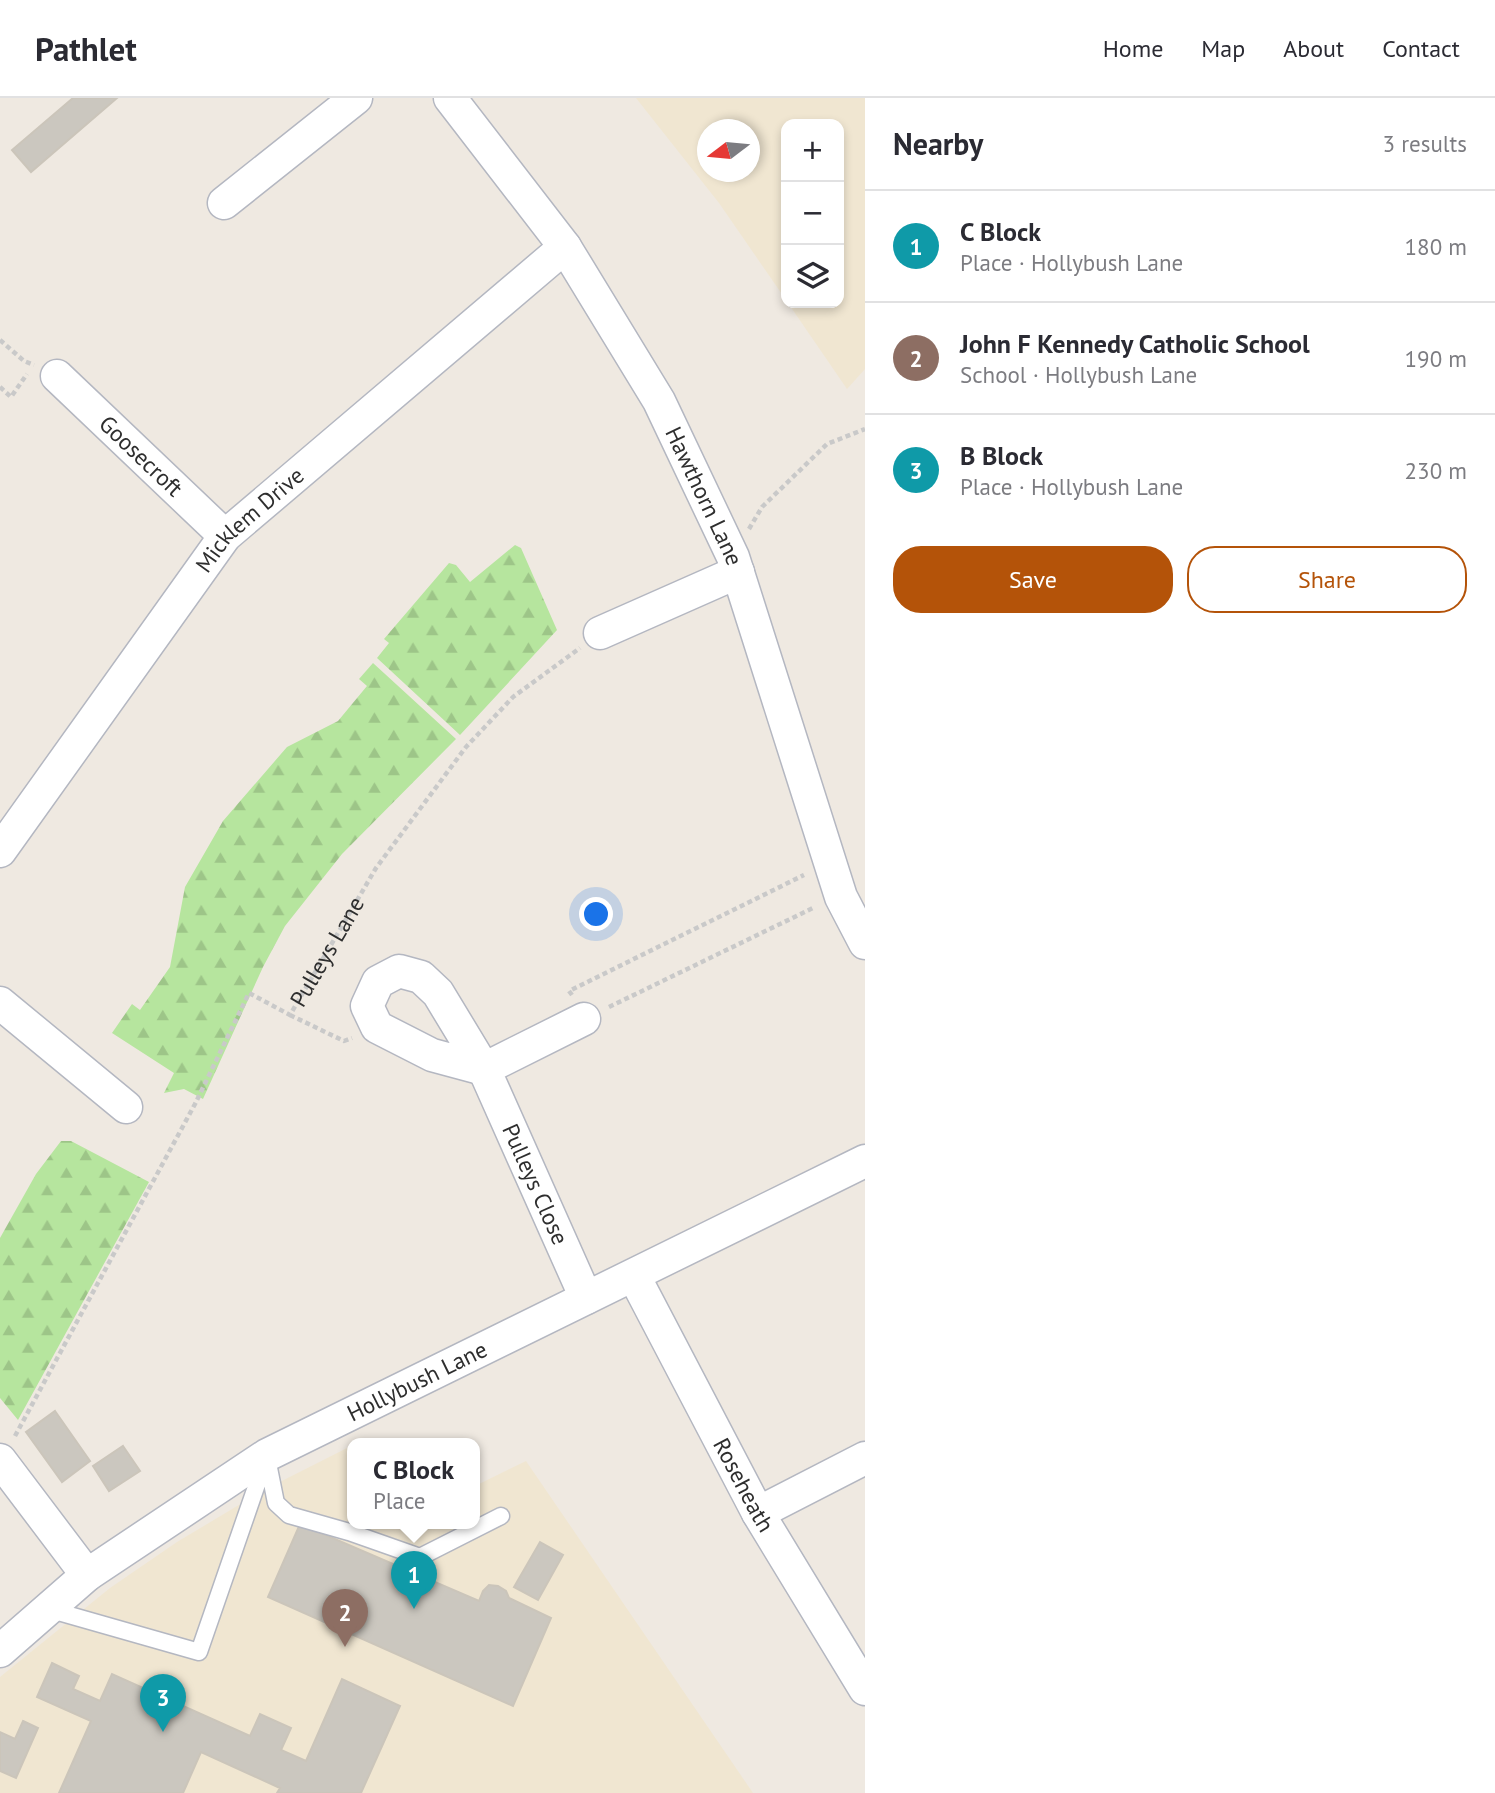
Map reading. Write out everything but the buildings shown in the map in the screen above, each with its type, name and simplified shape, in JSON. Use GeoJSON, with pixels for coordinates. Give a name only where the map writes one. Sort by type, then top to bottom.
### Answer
{"type":"FeatureCollection","features":[{"type":"Feature","properties":{"kind":"street"},"geometry":{"type":"LineString","coordinates":[[224,203],[356,98]]}},
{"type":"Feature","properties":{"kind":"street","name":"Hawthorn Lane"},"geometry":{"type":"LineString","coordinates":[[450,98],[565,247],[659,401],[736,565],[841,897],[865,943]]}},
{"type":"Feature","properties":{"kind":"street","name":"Micklem Drive"},"geometry":{"type":"LineString","coordinates":[[0,852],[225,536],[565,247]]}},
{"type":"Feature","properties":{"kind":"street","name":"Goosecroft"},"geometry":{"type":"LineString","coordinates":[[45,371],[225,536]]}},
{"type":"Feature","properties":{"kind":"street"},"geometry":{"type":"LineString","coordinates":[[600,633],[736,565]]}},
{"type":"Feature","properties":{"kind":"street","name":"Pulleys Close"},"geometry":{"type":"LineString","coordinates":[[377,1027],[367,1006],[378,982],[399,971],[421,977],[438,993],[484,1069],[586,1298]]}},
{"type":"Feature","properties":{"kind":"street"},"geometry":{"type":"LineString","coordinates":[[0,1003],[126,1107]]}},
{"type":"Feature","properties":{"kind":"street"},"geometry":{"type":"LineString","coordinates":[[377,1027],[432,1055],[484,1069],[584,1019]]}},
{"type":"Feature","properties":{"kind":"street","name":"Hollybush Lane"},"geometry":{"type":"LineString","coordinates":[[0,1651],[87,1575],[267,1455],[865,1161]]}},
{"type":"Feature","properties":{"kind":"street","name":"Roseheath"},"geometry":{"type":"LineString","coordinates":[[634,1276],[758,1513],[865,1689]]}},
{"type":"Feature","properties":{"kind":"street"},"geometry":{"type":"LineString","coordinates":[[758,1513],[865,1458]]}},
{"type":"Feature","properties":{"kind":"street"},"geometry":{"type":"LineString","coordinates":[[1,1461],[87,1575]]}},
{"type":"Feature","properties":{"kind":"lane"},"geometry":{"type":"LineString","coordinates":[[267,1455],[275,1503],[289,1515],[349,1532],[420,1557],[475,1529]]}},
{"type":"Feature","properties":{"kind":"lane"},"geometry":{"type":"LineString","coordinates":[[47,1608],[199,1652],[267,1455]]}},
{"type":"Feature","properties":{"kind":"lane"},"geometry":{"type":"LineString","coordinates":[[480,1526],[500,1516]]}},
{"type":"Feature","properties":{"kind":"path"},"geometry":{"type":"LineString","coordinates":[[0,340],[24,361],[45,371],[11,397],[0,387]]}},
{"type":"Feature","properties":{"kind":"path"},"geometry":{"type":"LineString","coordinates":[[736,565],[762,507],[827,444],[865,429]]}},
{"type":"Feature","properties":{"kind":"path","name":"Pulleys Lane"},"geometry":{"type":"LineString","coordinates":[[1,1461],[78,1324],[195,1104],[249,993],[290,1015],[376,868],[466,747],[513,697],[600,633]]}},
{"type":"Feature","properties":{"kind":"path"},"geometry":{"type":"LineString","coordinates":[[830,862],[569,991],[584,1019],[817,906],[841,897]]}},
{"type":"Feature","properties":{"kind":"path"},"geometry":{"type":"LineString","coordinates":[[290,1015],[344,1041],[377,1027]]}},
{"type":"Feature","properties":{"kind":"shaded area"},"geometry":{"type":"Polygon","coordinates":[[[636,98],[865,98],[865,369],[847,389],[791,308],[844,308],[844,119],[781,119],[781,293],[702,182],[760,182],[760,119],[697,119],[697,175],[636,98]]]}},
{"type":"Feature","properties":{"kind":"shaded area"},"geometry":{"type":"Polygon","coordinates":[[[347,1448],[347,1529],[480,1529],[480,1484],[526,1461],[753,1793],[0,1793],[0,1677],[110,1588],[177,1542],[264,1490],[347,1448]]]}},
{"type":"Feature","properties":{"kind":"green space"},"geometry":{"type":"Polygon","coordinates":[[[515,545],[521,548],[557,630],[460,735],[377,658],[389,643],[384,639],[449,563],[456,565],[470,582],[515,545]]]}},
{"type":"Feature","properties":{"kind":"green space"},"geometry":{"type":"Polygon","coordinates":[[[373,663],[456,739],[342,854],[285,926],[263,967],[203,1099],[184,1089],[164,1093],[174,1073],[112,1033],[132,1004],[140,1010],[170,967],[185,887],[223,821],[287,747],[338,721],[367,686],[359,679],[373,663]]]}},
{"type":"Feature","properties":{"kind":"green space"},"geometry":{"type":"Polygon","coordinates":[[[61,1141],[71,1141],[149,1182],[18,1420],[0,1398],[0,1238],[36,1174],[61,1141]]]}},
{"type":"Feature","properties":{"kind":"place","name":"C Block"},"geometry":{"type":"Point","coordinates":[414,1609]}},
{"type":"Feature","properties":{"kind":"place","name":"John F Kennedy Catholic School"},"geometry":{"type":"Point","coordinates":[345,1647]}},
{"type":"Feature","properties":{"kind":"place","name":"B Block"},"geometry":{"type":"Point","coordinates":[163,1732]}}]}
